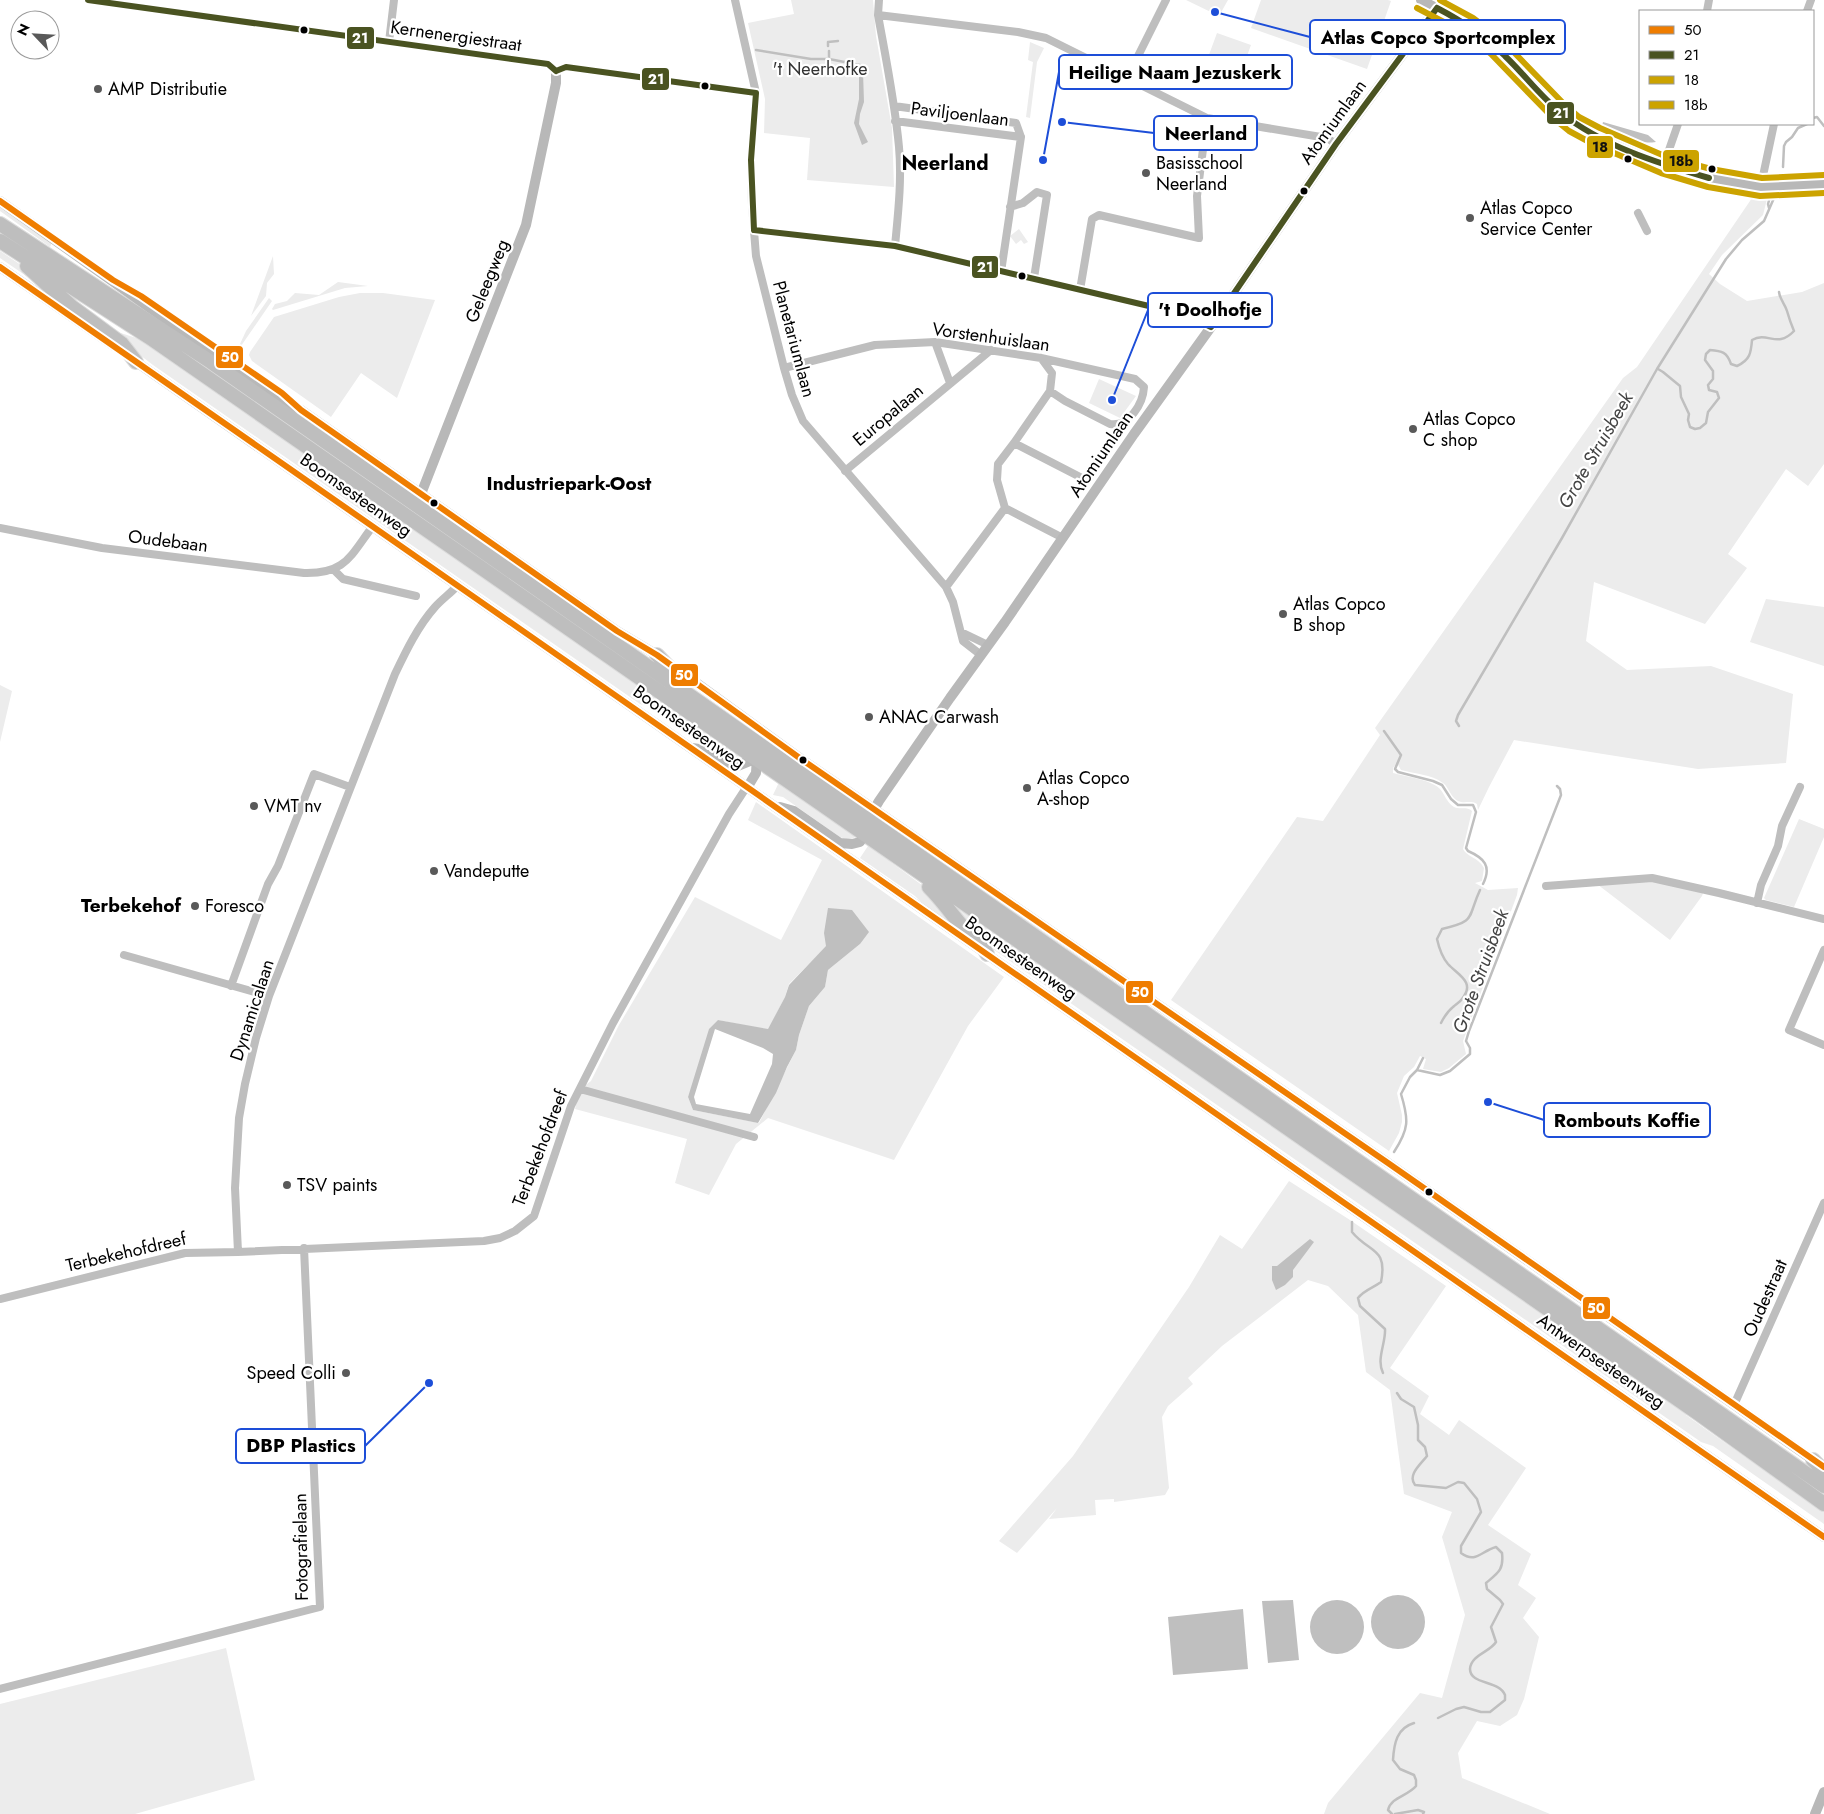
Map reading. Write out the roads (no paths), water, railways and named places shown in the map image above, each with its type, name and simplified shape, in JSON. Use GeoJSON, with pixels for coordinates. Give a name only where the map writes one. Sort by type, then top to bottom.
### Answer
{"type":"FeatureCollection","features":[{"type":"Feature","properties":{"kind":"highway"},"geometry":{"type":"LineString","coordinates":[[0,216],[175,330],[188,335]]}},
{"type":"Feature","properties":{"kind":"highway"},"geometry":{"type":"LineString","coordinates":[[6,236],[27,266],[72,307],[122,344],[136,362]]}},
{"type":"Feature","properties":{"kind":"highway"},"geometry":{"type":"LineString","coordinates":[[6,236],[1691,1409],[1824,1504]]}},
{"type":"Feature","properties":{"kind":"highway"},"geometry":{"type":"LineString","coordinates":[[6,236],[212,362],[758,742],[872,814],[1824,1486]]}},
{"type":"Feature","properties":{"kind":"highway"},"geometry":{"type":"LineString","coordinates":[[657,655],[669,670],[683,682],[690,695]]}},
{"type":"Feature","properties":{"kind":"highway"},"geometry":{"type":"LineString","coordinates":[[920,872],[922,880],[942,900],[960,925],[983,945],[988,954]]}},
{"type":"Feature","properties":{"kind":"highway"},"geometry":{"type":"LineString","coordinates":[[1819,1463],[1824,1471]]}},
{"type":"Feature","properties":{"kind":"main road"},"geometry":{"type":"LineString","coordinates":[[1421,0],[1468,25],[1497,47],[1558,111],[1574,124],[1663,168],[1760,189],[1824,184]]}},
{"type":"Feature","properties":{"kind":"main road","name":"Atomiumlaan"},"geometry":{"type":"LineString","coordinates":[[865,834],[872,814],[981,655],[1167,387],[1211,328],[1336,144],[1437,8]]}},
{"type":"Feature","properties":{"kind":"main road","name":"Geleegweg"},"geometry":{"type":"LineString","coordinates":[[421,494],[526,225],[556,83],[556,71]]}},
{"type":"Feature","properties":{"kind":"main road"},"geometry":{"type":"LineString","coordinates":[[0,201],[279,398],[301,410],[617,631],[657,655],[801,759],[872,814],[1388,1163],[1819,1463]]}},
{"type":"Feature","properties":{"kind":"main road","name":"Boomsesteenweg"},"geometry":{"type":"LineString","coordinates":[[0,267],[1359,1212]]}},
{"type":"Feature","properties":{"kind":"main road"},"geometry":{"type":"LineString","coordinates":[[113,280],[141,296],[243,366],[282,393],[301,410]]}},
{"type":"Feature","properties":{"kind":"main road","name":"Terbekehofdreef"},"geometry":{"type":"LineString","coordinates":[[747,788],[758,766],[758,742]]}},
{"type":"Feature","properties":{"kind":"main road"},"geometry":{"type":"LineString","coordinates":[[691,748],[706,750],[726,764],[736,767],[757,758]]}},
{"type":"Feature","properties":{"kind":"main road"},"geometry":{"type":"LineString","coordinates":[[770,803],[794,811],[840,843],[856,844],[860,842],[865,834]]}},
{"type":"Feature","properties":{"kind":"main road","name":"Antwerpsesteenweg"},"geometry":{"type":"LineString","coordinates":[[1359,1212],[1824,1537]]}},
{"type":"Feature","properties":{"kind":"main road"},"geometry":{"type":"LineString","coordinates":[[1815,1814],[1824,1792]]}},
{"type":"Feature","properties":{"kind":"street","name":"Kernenergiestraat"},"geometry":{"type":"LineString","coordinates":[[88,0],[548,64],[556,71],[566,67],[756,93]]}},
{"type":"Feature","properties":{"kind":"street"},"geometry":{"type":"LineString","coordinates":[[389,42],[394,0]]}},
{"type":"Feature","properties":{"kind":"street","name":"Planetariumlaan"},"geometry":{"type":"LineString","coordinates":[[735,0],[756,93],[751,160],[756,256],[792,395],[804,421],[946,587],[953,602],[963,641],[981,655]]}},
{"type":"Feature","properties":{"kind":"street"},"geometry":{"type":"LineString","coordinates":[[878,0],[878,15],[894,106],[899,157],[899,198],[895,246]]}},
{"type":"Feature","properties":{"kind":"street"},"geometry":{"type":"LineString","coordinates":[[1127,78],[1166,0]]}},
{"type":"Feature","properties":{"kind":"street"},"geometry":{"type":"LineString","coordinates":[[878,15],[1051,39],[1207,118],[1327,138],[1336,144]]}},
{"type":"Feature","properties":{"kind":"street","name":"Paviljoenlaan"},"geometry":{"type":"LineString","coordinates":[[894,106],[1016,123],[1021,136],[895,121]]}},
{"type":"Feature","properties":{"kind":"street"},"geometry":{"type":"LineString","coordinates":[[1080,290],[1092,219],[1099,215],[1199,238],[1197,196],[1207,118]]}},
{"type":"Feature","properties":{"kind":"street"},"geometry":{"type":"LineString","coordinates":[[1663,168],[1678,125]]}},
{"type":"Feature","properties":{"kind":"street"},"geometry":{"type":"LineString","coordinates":[[1760,189],[1774,125]]}},
{"type":"Feature","properties":{"kind":"street"},"geometry":{"type":"LineString","coordinates":[[1001,272],[1021,136]]}},
{"type":"Feature","properties":{"kind":"street"},"geometry":{"type":"LineString","coordinates":[[1010,207],[1023,203],[1037,192],[1047,195],[1034,278]]}},
{"type":"Feature","properties":{"kind":"street"},"geometry":{"type":"LineString","coordinates":[[1638,213],[1647,231]]}},
{"type":"Feature","properties":{"kind":"street"},"geometry":{"type":"LineString","coordinates":[[754,230],[895,246],[1187,315],[1211,328]]}},
{"type":"Feature","properties":{"kind":"street","name":"Vorstenhuislaan"},"geometry":{"type":"LineString","coordinates":[[784,368],[875,344],[935,342],[1041,358],[1135,378],[1144,387],[1144,397],[1129,419],[1120,424],[1110,424],[1065,401],[1050,391]]}},
{"type":"Feature","properties":{"kind":"street","name":"Europalaan"},"geometry":{"type":"LineString","coordinates":[[935,342],[950,383]]}},
{"type":"Feature","properties":{"kind":"street","name":"Europalaan"},"geometry":{"type":"LineString","coordinates":[[845,471],[991,350]]}},
{"type":"Feature","properties":{"kind":"street"},"geometry":{"type":"LineString","coordinates":[[1041,358],[1052,373],[1050,391],[998,464],[997,480],[1005,508],[1063,538]]}},
{"type":"Feature","properties":{"kind":"street"},"geometry":{"type":"LineString","coordinates":[[1014,443],[1082,478]]}},
{"type":"Feature","properties":{"kind":"street"},"geometry":{"type":"LineString","coordinates":[[946,587],[1005,508]]}},
{"type":"Feature","properties":{"kind":"street"},"geometry":{"type":"LineString","coordinates":[[373,526],[346,562],[334,570],[343,579],[416,596]]}},
{"type":"Feature","properties":{"kind":"street","name":"Oudebaan"},"geometry":{"type":"LineString","coordinates":[[0,528],[102,548],[304,573],[320,574],[334,570]]}},
{"type":"Feature","properties":{"kind":"street","name":"Dynamicalaan"},"geometry":{"type":"LineString","coordinates":[[238,1252],[235,1188],[239,1118],[245,1084],[269,996],[383,701],[410,643],[435,607],[458,585]]}},
{"type":"Feature","properties":{"kind":"street"},"geometry":{"type":"LineString","coordinates":[[961,632],[988,645]]}},
{"type":"Feature","properties":{"kind":"street","name":"Dynamicalaan"},"geometry":{"type":"LineString","coordinates":[[231,986],[268,884],[277,870],[314,774],[350,787]]}},
{"type":"Feature","properties":{"kind":"street"},"geometry":{"type":"LineString","coordinates":[[1757,903],[1761,885],[1778,846],[1782,826],[1800,787]]}},
{"type":"Feature","properties":{"kind":"street","name":"Terbekehofdreef"},"geometry":{"type":"LineString","coordinates":[[0,1299],[185,1253],[484,1241],[500,1238],[515,1232],[534,1216],[571,1106],[613,1023],[713,842],[747,788]]}},
{"type":"Feature","properties":{"kind":"street"},"geometry":{"type":"LineString","coordinates":[[1546,886],[1652,878],[1824,919]]}},
{"type":"Feature","properties":{"kind":"street"},"geometry":{"type":"LineString","coordinates":[[1824,950],[1789,1030],[1824,1046]]}},
{"type":"Feature","properties":{"kind":"street"},"geometry":{"type":"LineString","coordinates":[[124,955],[269,996]]}},
{"type":"Feature","properties":{"kind":"street"},"geometry":{"type":"LineString","coordinates":[[580,1089],[754,1137]]}},
{"type":"Feature","properties":{"kind":"street","name":"Oudestraat"},"geometry":{"type":"LineString","coordinates":[[1734,1405],[1824,1203]]}},
{"type":"Feature","properties":{"kind":"street","name":"Fotografielaan"},"geometry":{"type":"LineString","coordinates":[[0,1689],[320,1607],[304,1248]]}},
{"type":"Feature","properties":{"kind":"waterway"},"geometry":{"type":"LineString","coordinates":[[828,46],[828,42],[838,41]]}},
{"type":"Feature","properties":{"kind":"waterway"},"geometry":{"type":"LineString","coordinates":[[756,50],[811,59],[829,59],[860,65],[860,74]]}},
{"type":"Feature","properties":{"kind":"waterway"},"geometry":{"type":"LineString","coordinates":[[829,51],[829,59]]}},
{"type":"Feature","properties":{"kind":"waterway","name":"Grote Struisbeek"},"geometry":{"type":"LineString","coordinates":[[1814,118],[1817,117],[1824,126]]}},
{"type":"Feature","properties":{"kind":"waterway","name":"Grote Struisbeek"},"geometry":{"type":"LineString","coordinates":[[1783,167],[1784,146],[1786,142],[1798,128],[1805,125]]}},
{"type":"Feature","properties":{"kind":"waterway","name":"Grote Struisbeek"},"geometry":{"type":"LineString","coordinates":[[1769,208],[1770,197]]}},
{"type":"Feature","properties":{"kind":"waterway","name":"Grote Struisbeek"},"geometry":{"type":"LineString","coordinates":[[1459,726],[1456,721],[1458,715],[1562,538],[1657,369],[1726,259],[1742,240],[1764,221],[1774,198]]}},
{"type":"Feature","properties":{"kind":"waterway"},"geometry":{"type":"LineString","coordinates":[[1658,369],[1680,386],[1681,397],[1689,414],[1690,427],[1700,428],[1706,423],[1708,412],[1719,398],[1717,392],[1709,390],[1708,385],[1713,379],[1713,371],[1705,360],[1706,354],[1710,350],[1721,352],[1728,357],[1731,364],[1737,366],[1749,356],[1752,340],[1763,337],[1783,339],[1794,331],[1779,292]]}},
{"type":"Feature","properties":{"kind":"waterway"},"geometry":{"type":"LineString","coordinates":[[1384,731],[1401,755],[1395,769],[1398,772],[1442,785],[1451,799],[1458,805],[1473,805],[1476,812],[1466,848],[1485,863],[1487,872],[1483,884]]}},
{"type":"Feature","properties":{"kind":"waterway","name":"Grote Struisbeek"},"geometry":{"type":"LineString","coordinates":[[1394,1152],[1405,1130],[1406,1118],[1401,1094],[1410,1077],[1417,1070],[1440,1075],[1450,1071],[1470,1054],[1470,1048],[1466,1041],[1469,1031],[1561,795],[1560,789],[1557,786]]}},
{"type":"Feature","properties":{"kind":"waterway"},"geometry":{"type":"LineString","coordinates":[[1441,1023],[1449,1010],[1462,999],[1467,988],[1464,979],[1444,958],[1437,939],[1442,929],[1466,921],[1480,890]]}},
{"type":"Feature","properties":{"kind":"waterway"},"geometry":{"type":"LineString","coordinates":[[1417,1070],[1423,1058]]}},
{"type":"Feature","properties":{"kind":"waterway","name":"Grote Struisbeek"},"geometry":{"type":"LineString","coordinates":[[1352,1222],[1352,1232],[1358,1239],[1376,1252],[1382,1262],[1381,1282],[1358,1298],[1360,1306],[1385,1329],[1380,1362],[1383,1373]]}},
{"type":"Feature","properties":{"kind":"waterway","name":"Grote Struisbeek"},"geometry":{"type":"LineString","coordinates":[[1397,1393],[1401,1399],[1414,1407],[1418,1425],[1418,1440],[1425,1447],[1427,1456],[1414,1474],[1413,1481],[1415,1485],[1446,1488],[1458,1482],[1464,1483],[1477,1499],[1481,1512],[1461,1546],[1461,1553],[1466,1556],[1475,1557],[1496,1547],[1502,1553],[1502,1563],[1499,1571],[1486,1583],[1487,1589],[1503,1604],[1491,1627],[1496,1642],[1474,1660],[1470,1669],[1471,1674],[1475,1678],[1502,1690],[1505,1700],[1490,1712],[1481,1712],[1464,1707],[1438,1718]]}},
{"type":"Feature","properties":{"kind":"waterway","name":"Grote Struisbeek"},"geometry":{"type":"LineString","coordinates":[[1392,1814],[1388,1810],[1393,1802],[1416,1786],[1414,1775],[1400,1769],[1393,1760],[1394,1748],[1400,1732],[1408,1725],[1414,1723]]}},
{"type":"Feature","properties":{"kind":"waterway","name":"Grote Struisbeek"},"geometry":{"type":"LineString","coordinates":[[1395,1814],[1418,1810],[1424,1812],[1423,1814]]}},
{"type":"Feature","properties":{"kind":"place","name":"Atlas Copco Sportcomplex"},"geometry":{"type":"Point","coordinates":[1215,12]}},
{"type":"Feature","properties":{"kind":"place","name":"AMP Distributie"},"geometry":{"type":"Point","coordinates":[98,89]}},
{"type":"Feature","properties":{"kind":"place","name":"Neerland"},"geometry":{"type":"Point","coordinates":[1062,122]}},
{"type":"Feature","properties":{"kind":"place","name":"Heilige Naam Jezuskerk"},"geometry":{"type":"Point","coordinates":[1043,160]}},
{"type":"Feature","properties":{"kind":"place","name":"Basisschool Neerland"},"geometry":{"type":"Point","coordinates":[1146,173]}},
{"type":"Feature","properties":{"kind":"place","name":"Atlas Copco Service Center"},"geometry":{"type":"Point","coordinates":[1470,218]}},
{"type":"Feature","properties":{"kind":"place","name":"'t Doolhofje"},"geometry":{"type":"Point","coordinates":[1112,400]}},
{"type":"Feature","properties":{"kind":"place","name":"Atlas Copco C shop"},"geometry":{"type":"Point","coordinates":[1413,429]}},
{"type":"Feature","properties":{"kind":"place","name":"Atlas Copco B shop"},"geometry":{"type":"Point","coordinates":[1283,614]}},
{"type":"Feature","properties":{"kind":"place","name":"ANAC Carwash"},"geometry":{"type":"Point","coordinates":[869,717]}},
{"type":"Feature","properties":{"kind":"place","name":"Atlas Copco A-shop"},"geometry":{"type":"Point","coordinates":[1027,788]}},
{"type":"Feature","properties":{"kind":"place","name":"VMT nv"},"geometry":{"type":"Point","coordinates":[254,806]}},
{"type":"Feature","properties":{"kind":"place","name":"Vandeputte"},"geometry":{"type":"Point","coordinates":[434,871]}},
{"type":"Feature","properties":{"kind":"place","name":"Foresco"},"geometry":{"type":"Point","coordinates":[195,906]}},
{"type":"Feature","properties":{"kind":"place","name":"Rombouts Koffie"},"geometry":{"type":"Point","coordinates":[1488,1102]}},
{"type":"Feature","properties":{"kind":"place","name":"TSV paints"},"geometry":{"type":"Point","coordinates":[287,1185]}},
{"type":"Feature","properties":{"kind":"place","name":"Speed Colli"},"geometry":{"type":"Point","coordinates":[346,1373]}},
{"type":"Feature","properties":{"kind":"place","name":"DBP Plastics"},"geometry":{"type":"Point","coordinates":[429,1383]}},
{"type":"Feature","properties":{"kind":"district","name":"Neerland"},"geometry":{"type":"Point","coordinates":[945,163]}},
{"type":"Feature","properties":{"kind":"district","name":"Industriepark-Oost"},"geometry":{"type":"Point","coordinates":[569,483]}},
{"type":"Feature","properties":{"kind":"district","name":"Terbekehof"},"geometry":{"type":"Point","coordinates":[131,905]}},
{"type":"Feature","properties":{"kind":"park label","name":"'t Neerhofke"},"geometry":{"type":"Point","coordinates":[820,69]}}]}
